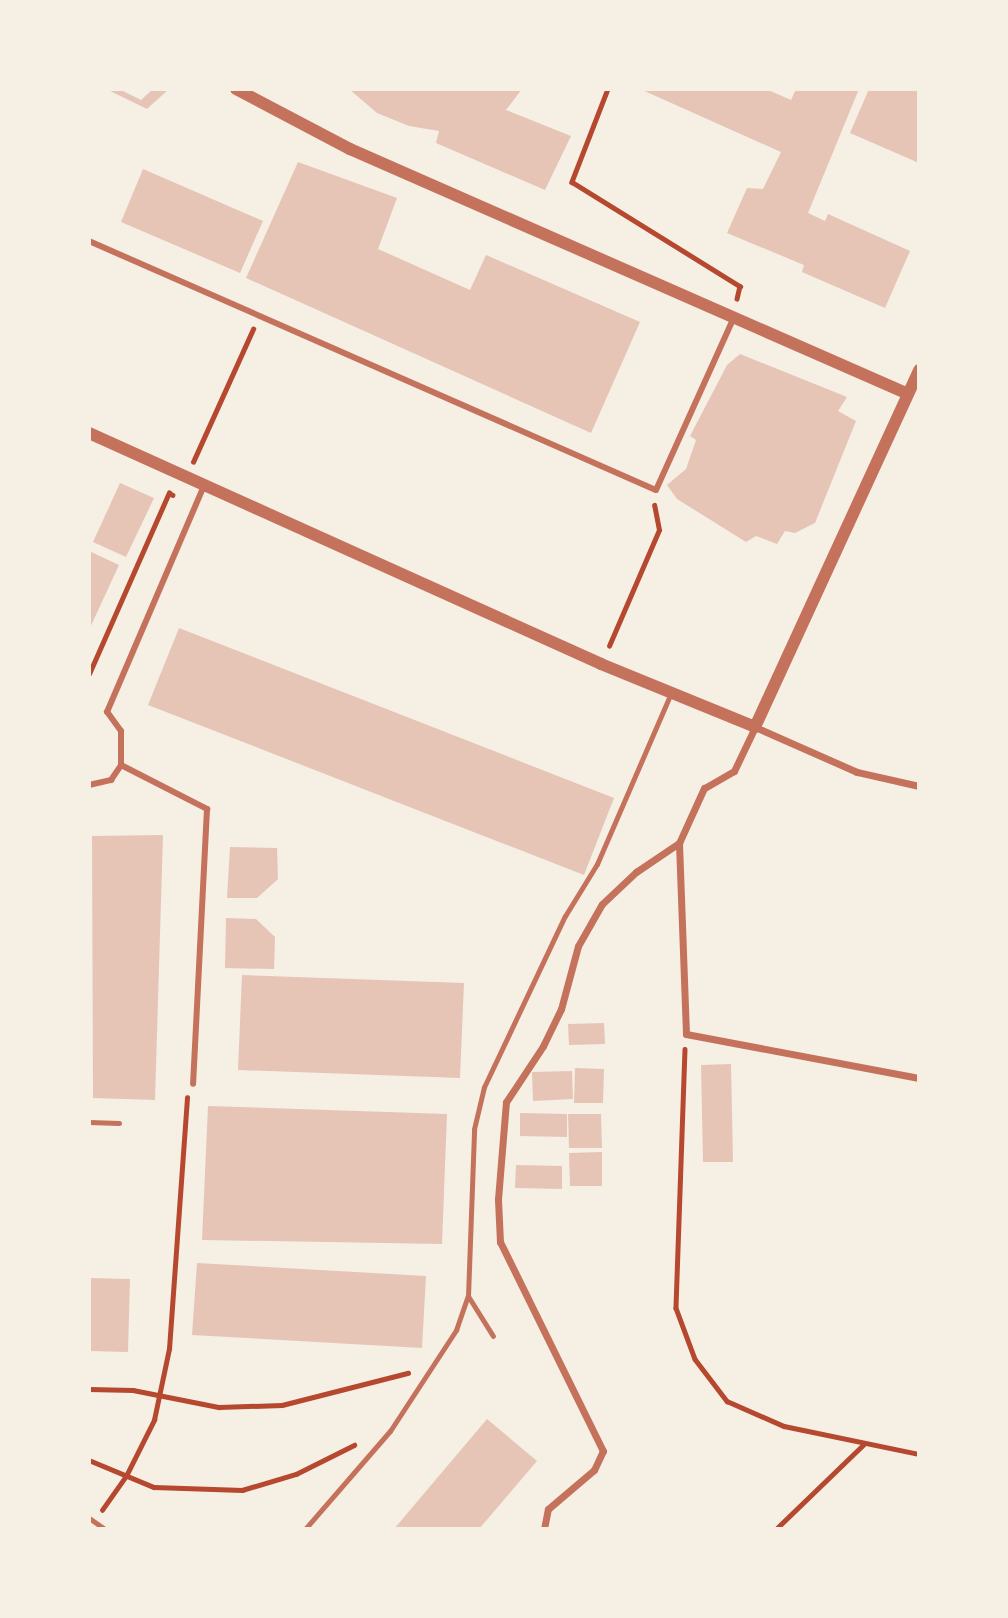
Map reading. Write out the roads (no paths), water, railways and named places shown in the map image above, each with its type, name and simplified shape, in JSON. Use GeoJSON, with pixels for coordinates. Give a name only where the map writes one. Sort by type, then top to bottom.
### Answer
{"type":"FeatureCollection","features":[{"type":"Feature","properties":{"kind":"street"},"geometry":{"type":"LineString","coordinates":[[236,89],[350,149],[908,394]]}},
{"type":"Feature","properties":{"kind":"street"},"geometry":{"type":"LineString","coordinates":[[89,242],[656,490],[734,317]]}},
{"type":"Feature","properties":{"kind":"street"},"geometry":{"type":"LineString","coordinates":[[919,370],[734,771],[704,788],[679,843],[686,1034],[919,1078]]}},
{"type":"Feature","properties":{"kind":"street"},"geometry":{"type":"LineString","coordinates":[[89,433],[601,664],[857,772],[919,786]]}},
{"type":"Feature","properties":{"kind":"street"},"geometry":{"type":"LineString","coordinates":[[89,785],[111,780],[121,765],[121,731],[107,712],[197,508],[205,484]]}},
{"type":"Feature","properties":{"kind":"street"},"geometry":{"type":"LineString","coordinates":[[121,765],[207,809],[193,1084]]}},
{"type":"Feature","properties":{"kind":"street"},"geometry":{"type":"LineString","coordinates":[[544,1529],[548,1509],[594,1470],[603,1451],[500,1242],[498,1199],[506,1102],[543,1046],[561,1009],[578,946],[602,904],[636,872],[679,843]]}},
{"type":"Feature","properties":{"kind":"lane"},"geometry":{"type":"LineString","coordinates":[[305,1529],[390,1431],[456,1330],[468,1296],[474,1129],[484,1087],[565,916],[597,864],[671,693]]}},
{"type":"Feature","properties":{"kind":"lane"},"geometry":{"type":"LineString","coordinates":[[89,1122],[118,1123]]}},
{"type":"Feature","properties":{"kind":"lane"},"geometry":{"type":"LineString","coordinates":[[468,1296],[493,1336]]}},
{"type":"Feature","properties":{"kind":"lane"},"geometry":{"type":"LineString","coordinates":[[92,1520],[105,1529]]}}]}
